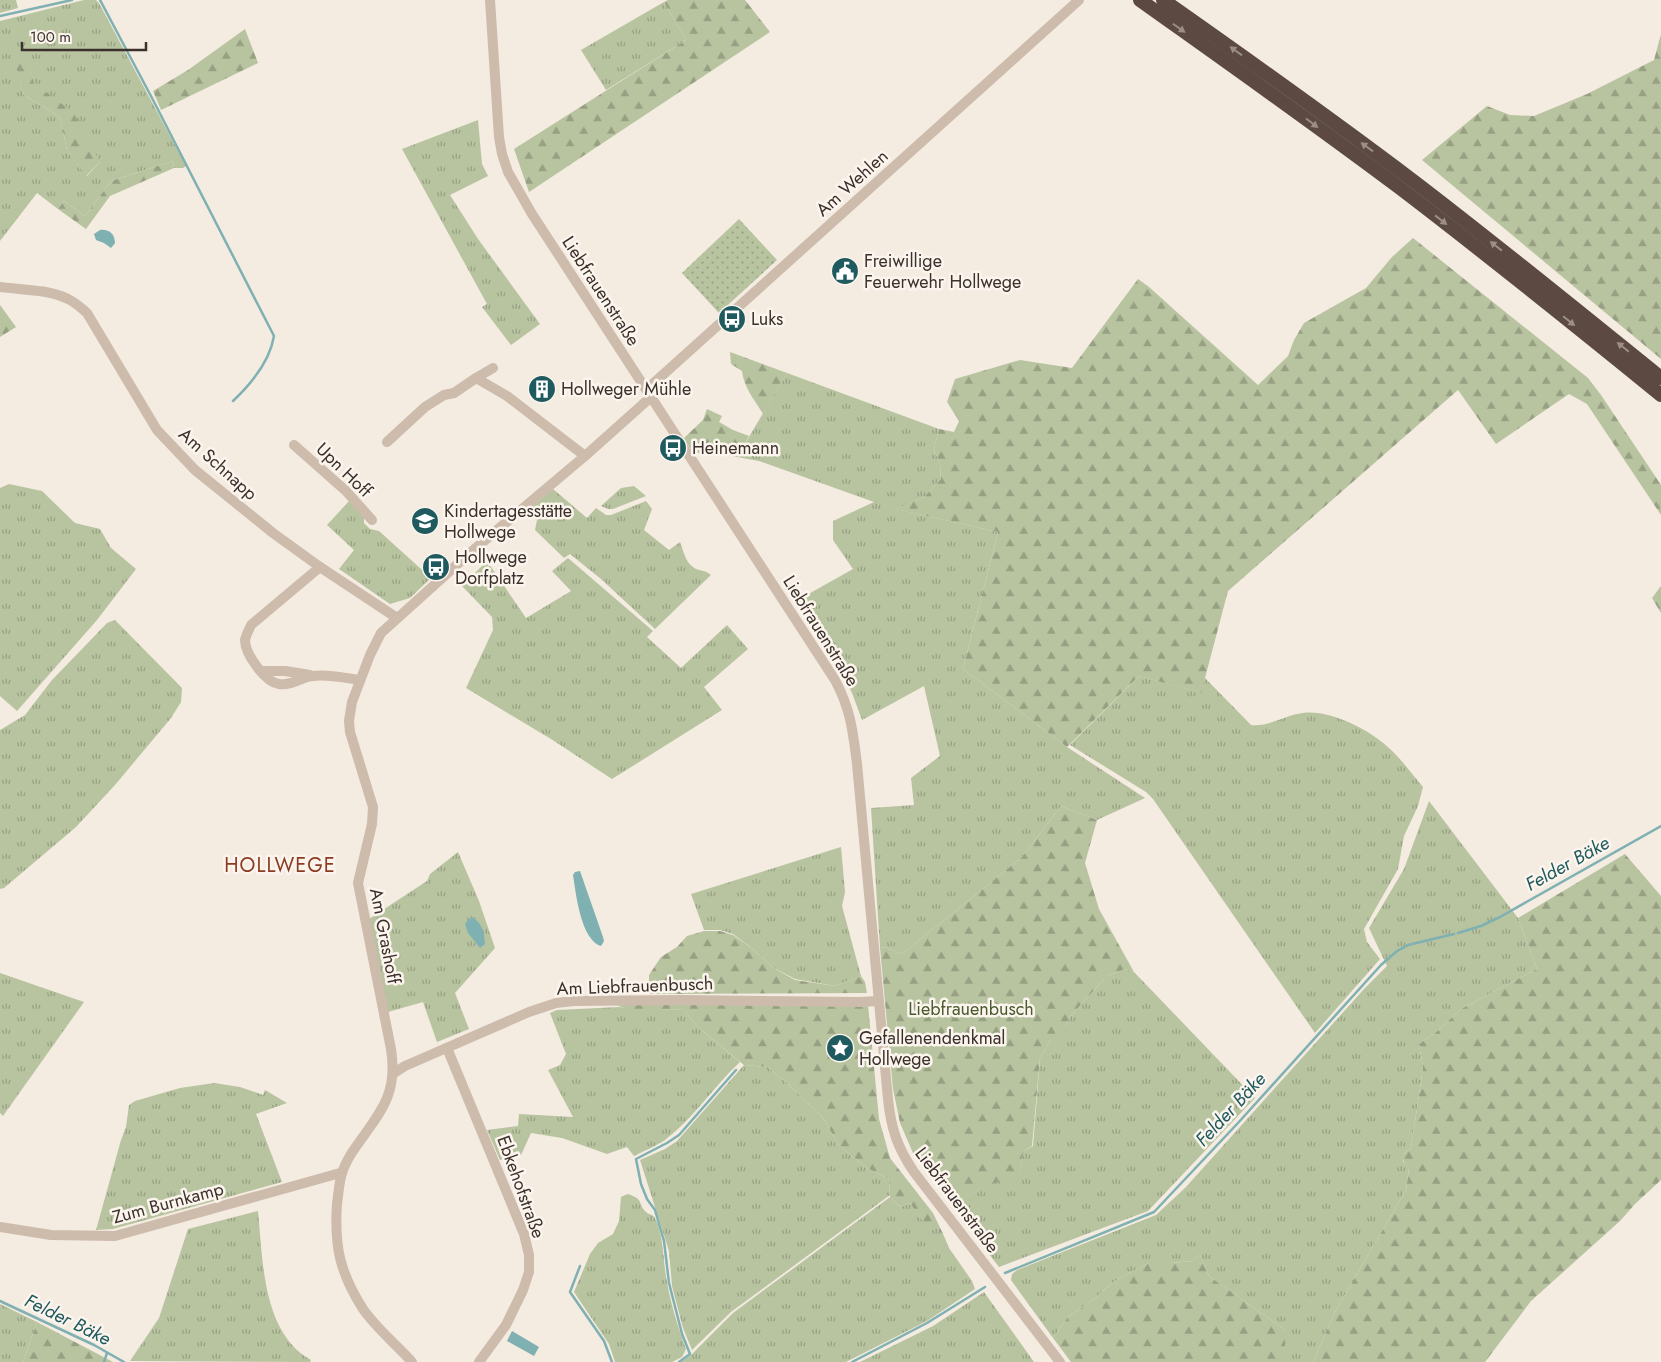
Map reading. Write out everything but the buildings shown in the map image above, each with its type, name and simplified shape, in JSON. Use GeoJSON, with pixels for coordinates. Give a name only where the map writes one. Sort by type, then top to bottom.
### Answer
{"type":"FeatureCollection","features":[{"type":"Feature","properties":{"kind":"highway"},"geometry":{"type":"LineString","coordinates":[[1140,0],[1400,188],[1520,281],[1661,395]]}},
{"type":"Feature","properties":{"kind":"highway"},"geometry":{"type":"LineString","coordinates":[[1163,0],[1412,180],[1661,378]]}},
{"type":"Feature","properties":{"kind":"street","name":"Liebfrauenstraße"},"geometry":{"type":"LineString","coordinates":[[490,0],[500,136],[502,154],[508,172],[536,221],[836,680],[844,696],[852,725],[857,764],[890,1113],[894,1134],[902,1155],[1060,1362]]}},
{"type":"Feature","properties":{"kind":"street","name":"Am Wehlen"},"geometry":{"type":"LineString","coordinates":[[648,394],[1079,0]]}},
{"type":"Feature","properties":{"kind":"street","name":"Am Schnapp"},"geometry":{"type":"LineString","coordinates":[[0,287],[50,293],[66,297],[87,313],[157,430],[195,470],[251,516],[320,567],[397,618]]}},
{"type":"Feature","properties":{"kind":"street"},"geometry":{"type":"LineString","coordinates":[[387,442],[425,407],[444,394],[454,393],[493,368]]}},
{"type":"Feature","properties":{"kind":"street"},"geometry":{"type":"LineString","coordinates":[[476,378],[507,396],[585,456]]}},
{"type":"Feature","properties":{"kind":"street","name":"Am Grashoff"},"geometry":{"type":"LineString","coordinates":[[394,1074],[393,1059],[358,883],[373,816],[371,797],[351,736],[349,721],[352,702],[360,680],[381,633],[585,456],[648,394]]}},
{"type":"Feature","properties":{"kind":"street","name":"Upn Hoff"},"geometry":{"type":"LineString","coordinates":[[294,445],[346,491],[372,520]]}},
{"type":"Feature","properties":{"kind":"street"},"geometry":{"type":"LineString","coordinates":[[320,567],[251,625],[245,638],[247,650],[261,671],[273,682],[282,684],[296,682],[311,676],[360,680]]}},
{"type":"Feature","properties":{"kind":"street","name":"Am Liebfrauenbusch"},"geometry":{"type":"LineString","coordinates":[[394,1074],[405,1066],[529,1012],[556,1003],[664,1000],[878,1001]]}},
{"type":"Feature","properties":{"kind":"street","name":"Ebkehofstraße"},"geometry":{"type":"LineString","coordinates":[[448,1048],[524,1234],[528,1255],[529,1272],[523,1290],[506,1325],[479,1362]]}},
{"type":"Feature","properties":{"kind":"street"},"geometry":{"type":"LineString","coordinates":[[393,1059],[405,1066]]}},
{"type":"Feature","properties":{"kind":"street"},"geometry":{"type":"LineString","coordinates":[[394,1074],[391,1089],[382,1110],[340,1173],[336,1244],[340,1263],[364,1309],[412,1362]]}},
{"type":"Feature","properties":{"kind":"street","name":"Zum Burnkamp"},"geometry":{"type":"LineString","coordinates":[[0,1227],[51,1235],[115,1236],[340,1173]]}},
{"type":"Feature","properties":{"kind":"green space"},"geometry":{"type":"Polygon","coordinates":[[[0,0],[16,0],[18,8],[0,13],[0,0]]]}},
{"type":"Feature","properties":{"kind":"green space"},"geometry":{"type":"Polygon","coordinates":[[[84,0],[96,0],[186,166],[174,168],[173,161],[111,181],[85,216],[64,201],[58,209],[37,193],[0,241],[0,21],[84,0]],[[12,48],[24,95],[60,117],[67,150],[87,176],[100,162],[34,84],[29,65],[12,48]]]}},
{"type":"Feature","properties":{"kind":"green space"},"geometry":{"type":"Polygon","coordinates":[[[668,0],[745,0],[770,32],[529,192],[514,149],[686,40],[664,2],[668,0]]]}},
{"type":"Feature","properties":{"kind":"green space"},"geometry":{"type":"Polygon","coordinates":[[[664,2],[686,40],[606,90],[581,50],[664,2]]]}},
{"type":"Feature","properties":{"kind":"green space"},"geometry":{"type":"Polygon","coordinates":[[[245,29],[258,63],[161,110],[153,91],[188,70],[245,29]]]}},
{"type":"Feature","properties":{"kind":"green space"},"geometry":{"type":"Polygon","coordinates":[[[1661,34],[1661,359],[1422,160],[1487,106],[1510,115],[1534,116],[1587,94],[1654,60],[1661,34]]]}},
{"type":"Feature","properties":{"kind":"green space"},"geometry":{"type":"Polygon","coordinates":[[[25,45],[34,84],[73,112],[100,162],[86,176],[67,150],[60,117],[24,95],[11,48],[25,45]]]}},
{"type":"Feature","properties":{"kind":"green space"},"geometry":{"type":"Polygon","coordinates":[[[478,120],[482,164],[488,176],[450,195],[478,239],[540,324],[511,345],[482,307],[487,304],[402,149],[478,120]]]}},
{"type":"Feature","properties":{"kind":"green space"},"geometry":{"type":"Polygon","coordinates":[[[173,161],[174,168],[110,196],[86,229],[58,209],[64,201],[85,216],[111,181],[173,161]]]}},
{"type":"Feature","properties":{"kind":"green space"},"geometry":{"type":"Polygon","coordinates":[[[739,219],[777,260],[719,313],[682,273],[739,219]]]}},
{"type":"Feature","properties":{"kind":"green space"},"geometry":{"type":"Polygon","coordinates":[[[1413,238],[1588,378],[1661,485],[1661,515],[1587,404],[1569,394],[1496,444],[1458,390],[1228,591],[1201,693],[1139,676],[1067,747],[963,669],[998,532],[895,509],[924,497],[941,479],[940,465],[934,449],[939,429],[954,432],[959,421],[947,402],[955,379],[1020,360],[1072,368],[1138,279],[1258,385],[1288,356],[1294,340],[1304,323],[1366,288],[1392,257],[1413,238]]]}},
{"type":"Feature","properties":{"kind":"green space"},"geometry":{"type":"Polygon","coordinates":[[[0,305],[16,327],[0,337],[0,305]]]}},
{"type":"Feature","properties":{"kind":"green space"},"geometry":{"type":"Polygon","coordinates":[[[730,352],[787,373],[763,414],[747,388],[742,371],[731,364],[730,352]]]}},
{"type":"Feature","properties":{"kind":"green space"},"geometry":{"type":"Polygon","coordinates":[[[787,373],[939,429],[934,449],[940,465],[941,479],[924,497],[896,509],[998,532],[963,669],[1067,747],[1145,798],[1097,820],[1061,806],[1022,857],[902,954],[885,947],[880,948],[871,808],[914,805],[911,778],[940,756],[924,686],[862,720],[841,671],[796,601],[853,569],[833,540],[833,521],[874,502],[759,461],[737,457],[787,373]]]}},
{"type":"Feature","properties":{"kind":"green space"},"geometry":{"type":"Polygon","coordinates":[[[707,409],[722,416],[719,422],[749,436],[737,457],[715,453],[693,453],[684,438],[703,420],[707,409]]]}},
{"type":"Feature","properties":{"kind":"green space"},"geometry":{"type":"Polygon","coordinates":[[[9,484],[42,491],[75,523],[100,529],[111,548],[136,569],[97,620],[17,711],[0,696],[0,488],[9,484]]]}},
{"type":"Feature","properties":{"kind":"green space"},"geometry":{"type":"Polygon","coordinates":[[[634,486],[646,496],[613,509],[601,506],[621,488],[634,486]]]}},
{"type":"Feature","properties":{"kind":"green space"},"geometry":{"type":"Polygon","coordinates":[[[553,489],[587,518],[596,508],[606,515],[611,515],[646,501],[652,509],[644,530],[669,550],[680,542],[690,564],[696,569],[711,575],[655,629],[601,579],[570,554],[564,558],[535,530],[537,520],[532,507],[553,489]]]}},
{"type":"Feature","properties":{"kind":"green space"},"geometry":{"type":"Polygon","coordinates":[[[350,500],[364,516],[364,523],[370,529],[379,531],[431,578],[410,598],[390,604],[339,569],[354,550],[327,525],[350,500]]]}},
{"type":"Feature","properties":{"kind":"green space"},"geometry":{"type":"Polygon","coordinates":[[[568,558],[653,631],[647,637],[681,668],[727,625],[748,649],[704,687],[722,710],[612,779],[551,739],[466,688],[493,630],[492,617],[462,586],[487,561],[526,618],[571,591],[552,571],[568,558]]]}},
{"type":"Feature","properties":{"kind":"green space"},"geometry":{"type":"Polygon","coordinates":[[[1661,586],[1661,613],[1652,598],[1661,586]]]}},
{"type":"Feature","properties":{"kind":"green space"},"geometry":{"type":"Polygon","coordinates":[[[115,620],[182,688],[181,702],[171,718],[115,785],[76,827],[4,888],[0,889],[0,730],[25,715],[52,680],[107,623],[115,620]]]}},
{"type":"Feature","properties":{"kind":"green space"},"geometry":{"type":"Polygon","coordinates":[[[1139,676],[1199,692],[1205,678],[1251,725],[1264,724],[1303,713],[1325,714],[1349,722],[1372,735],[1390,749],[1423,787],[1418,806],[1404,836],[1398,869],[1364,929],[1367,942],[1380,959],[1315,1033],[1153,799],[1146,792],[1070,745],[1139,676]]]}},
{"type":"Feature","properties":{"kind":"green space"},"geometry":{"type":"Polygon","coordinates":[[[1429,801],[1518,918],[1537,969],[1461,1009],[1435,1033],[1419,1044],[1423,1068],[1411,1148],[1403,1154],[1403,1162],[1409,1168],[1406,1190],[1336,1310],[1313,1362],[1285,1362],[1285,1330],[1209,1276],[1200,1255],[1192,1261],[1149,1263],[1120,1278],[1068,1317],[1053,1338],[1011,1280],[1012,1274],[1017,1270],[1156,1215],[1186,1187],[1364,989],[1387,966],[1369,928],[1404,869],[1429,801]]]}},
{"type":"Feature","properties":{"kind":"green space","name":"Liebfrauenbusch"},"geometry":{"type":"Polygon","coordinates":[[[1061,806],[1097,820],[1085,863],[1099,909],[1134,972],[1125,969],[1107,976],[1069,1018],[1060,1038],[1050,1041],[1040,1058],[1032,1146],[1024,1151],[1019,1172],[951,1204],[913,1153],[900,1123],[893,1089],[880,948],[885,947],[902,954],[1022,857],[1061,806]]]}},
{"type":"Feature","properties":{"kind":"green space"},"geometry":{"type":"Polygon","coordinates":[[[841,847],[845,892],[842,906],[861,976],[835,986],[795,979],[772,967],[733,934],[720,930],[704,930],[691,894],[841,847]]]}},
{"type":"Feature","properties":{"kind":"green space"},"geometry":{"type":"Polygon","coordinates":[[[458,852],[479,901],[495,948],[455,993],[469,1029],[437,1042],[423,1002],[388,1012],[369,919],[427,881],[430,874],[458,852]]]}},
{"type":"Feature","properties":{"kind":"green space"},"geometry":{"type":"Polygon","coordinates":[[[1625,854],[1661,896],[1661,1180],[1620,1221],[1531,1301],[1485,1362],[1313,1362],[1336,1310],[1406,1190],[1409,1169],[1404,1162],[1403,1154],[1411,1148],[1423,1068],[1419,1044],[1435,1033],[1461,1009],[1537,969],[1518,918],[1625,854]]]}},
{"type":"Feature","properties":{"kind":"green space"},"geometry":{"type":"Polygon","coordinates":[[[704,931],[720,931],[733,935],[753,949],[772,967],[795,980],[835,986],[861,976],[865,982],[867,993],[649,994],[649,975],[661,957],[677,947],[687,936],[704,931]]]}},
{"type":"Feature","properties":{"kind":"green space"},"geometry":{"type":"Polygon","coordinates":[[[1125,969],[1134,972],[1255,1098],[1148,1211],[999,1267],[951,1204],[1019,1171],[1024,1151],[1033,1146],[1040,1058],[1050,1041],[1107,976],[1125,969]]]}},
{"type":"Feature","properties":{"kind":"green space"},"geometry":{"type":"Polygon","coordinates":[[[0,973],[84,1002],[3,1116],[0,1113],[0,973]]]}},
{"type":"Feature","properties":{"kind":"green space"},"geometry":{"type":"Polygon","coordinates":[[[614,1004],[868,1005],[879,1119],[890,1158],[933,1213],[944,1236],[936,1228],[929,1230],[910,1203],[900,1207],[890,1197],[889,1179],[865,1167],[838,1144],[823,1118],[768,1067],[744,1065],[699,1028],[684,1010],[639,1010],[614,1004]]]}},
{"type":"Feature","properties":{"kind":"green space"},"geometry":{"type":"Polygon","coordinates":[[[619,1007],[684,1010],[699,1028],[740,1062],[695,1112],[665,1140],[634,1156],[627,1147],[607,1154],[562,1138],[531,1133],[521,1155],[500,1160],[487,1130],[518,1126],[519,1114],[573,1117],[548,1070],[560,1065],[566,1054],[550,1013],[557,1010],[619,1007]]]}},
{"type":"Feature","properties":{"kind":"green space"},"geometry":{"type":"Polygon","coordinates":[[[744,1065],[768,1067],[788,1084],[823,1118],[838,1144],[865,1167],[889,1179],[890,1195],[731,1312],[692,1350],[683,1328],[672,1286],[669,1251],[640,1160],[665,1149],[677,1141],[744,1065]]]}},
{"type":"Feature","properties":{"kind":"green space"},"geometry":{"type":"Polygon","coordinates":[[[214,1083],[240,1087],[263,1095],[265,1090],[287,1103],[256,1114],[282,1182],[113,1229],[96,1230],[126,1127],[129,1105],[135,1101],[180,1088],[214,1083]]]}},
{"type":"Feature","properties":{"kind":"green space"},"geometry":{"type":"Polygon","coordinates":[[[628,1194],[637,1198],[643,1209],[654,1217],[660,1232],[669,1291],[686,1349],[682,1357],[672,1362],[615,1362],[609,1344],[574,1292],[590,1254],[598,1243],[613,1234],[619,1221],[621,1197],[628,1194]]]}},
{"type":"Feature","properties":{"kind":"green space"},"geometry":{"type":"Polygon","coordinates":[[[890,1197],[900,1207],[910,1203],[929,1229],[936,1227],[944,1236],[949,1248],[972,1281],[975,1289],[927,1321],[846,1362],[681,1362],[692,1354],[733,1313],[890,1197]]]}},
{"type":"Feature","properties":{"kind":"green space"},"geometry":{"type":"Polygon","coordinates":[[[258,1211],[264,1273],[274,1314],[283,1332],[295,1348],[311,1360],[310,1362],[130,1361],[159,1318],[188,1229],[258,1211]]]}},
{"type":"Feature","properties":{"kind":"green space"},"geometry":{"type":"Polygon","coordinates":[[[1200,1255],[1209,1276],[1285,1330],[1285,1362],[1071,1362],[1053,1338],[1068,1317],[1120,1278],[1149,1263],[1192,1261],[1200,1255]]]}},
{"type":"Feature","properties":{"kind":"green space"},"geometry":{"type":"Polygon","coordinates":[[[984,1292],[1034,1362],[860,1362],[933,1326],[984,1292]]]}},
{"type":"Feature","properties":{"kind":"green space"},"geometry":{"type":"Polygon","coordinates":[[[0,1304],[37,1322],[23,1362],[0,1362],[0,1304]]]}},
{"type":"Feature","properties":{"kind":"green space"},"geometry":{"type":"Polygon","coordinates":[[[37,1322],[113,1362],[23,1362],[37,1322]]]}},
{"type":"Feature","properties":{"kind":"water"},"geometry":{"type":"Polygon","coordinates":[[[100,230],[106,230],[113,235],[115,243],[111,248],[96,240],[94,234],[100,230]]]}},
{"type":"Feature","properties":{"kind":"water"},"geometry":{"type":"Polygon","coordinates":[[[580,871],[603,937],[604,941],[601,946],[594,942],[584,926],[573,875],[575,872],[580,871]]]}},
{"type":"Feature","properties":{"kind":"water"},"geometry":{"type":"Polygon","coordinates":[[[472,917],[479,922],[483,932],[485,944],[480,948],[468,933],[465,924],[472,917]]]}},
{"type":"Feature","properties":{"kind":"water"},"geometry":{"type":"Polygon","coordinates":[[[512,1331],[539,1347],[534,1356],[507,1341],[512,1331]]]}},
{"type":"Feature","properties":{"kind":"waterway"},"geometry":{"type":"LineString","coordinates":[[0,16],[72,0]]}},
{"type":"Feature","properties":{"kind":"waterway"},"geometry":{"type":"LineString","coordinates":[[100,0],[274,336],[272,345],[259,371],[233,401]]}},
{"type":"Feature","properties":{"kind":"waterway","name":"Felder Bäke"},"geometry":{"type":"LineString","coordinates":[[1458,933],[1481,926],[1500,917],[1661,826]]}},
{"type":"Feature","properties":{"kind":"waterway","name":"Felder Bäke"},"geometry":{"type":"LineString","coordinates":[[1005,1273],[1154,1212],[1238,1123],[1381,965],[1397,951],[1408,945],[1454,934]]}},
{"type":"Feature","properties":{"kind":"waterway"},"geometry":{"type":"LineString","coordinates":[[679,1362],[690,1354],[682,1334],[669,1283],[664,1241],[655,1210],[647,1199],[641,1184],[636,1159],[679,1135],[736,1070]]}},
{"type":"Feature","properties":{"kind":"waterway"},"geometry":{"type":"LineString","coordinates":[[580,1266],[570,1292],[604,1341],[612,1362]]}},
{"type":"Feature","properties":{"kind":"waterway","name":"Felder Bäke"},"geometry":{"type":"LineString","coordinates":[[852,1362],[927,1323],[985,1287]]}},
{"type":"Feature","properties":{"kind":"waterway","name":"Felder Bäke"},"geometry":{"type":"LineString","coordinates":[[0,1301],[94,1345],[124,1362]]}},
{"type":"Feature","properties":{"kind":"waterway"},"geometry":{"type":"LineString","coordinates":[[104,1362],[107,1353]]}},
{"type":"Feature","properties":{"kind":"place","name":"Freiwillige Feuerwehr Hollwege"},"geometry":{"type":"Point","coordinates":[845,271]}},
{"type":"Feature","properties":{"kind":"place","name":"Luks"},"geometry":{"type":"Point","coordinates":[732,319]}},
{"type":"Feature","properties":{"kind":"place","name":"Hollweger Mühle"},"geometry":{"type":"Point","coordinates":[542,389]}},
{"type":"Feature","properties":{"kind":"place","name":"Heinemann"},"geometry":{"type":"Point","coordinates":[673,448]}},
{"type":"Feature","properties":{"kind":"place","name":"Kindertagesstätte Hollwege"},"geometry":{"type":"Point","coordinates":[425,521]}},
{"type":"Feature","properties":{"kind":"place","name":"Hollwege Dorfplatz"},"geometry":{"type":"Point","coordinates":[436,567]}},
{"type":"Feature","properties":{"kind":"place","name":"Gefallenendenkmal Hollwege"},"geometry":{"type":"Point","coordinates":[840,1048]}},
{"type":"Feature","properties":{"kind":"district","name":"HOLLWEGE"},"geometry":{"type":"Point","coordinates":[280,865]}}]}
